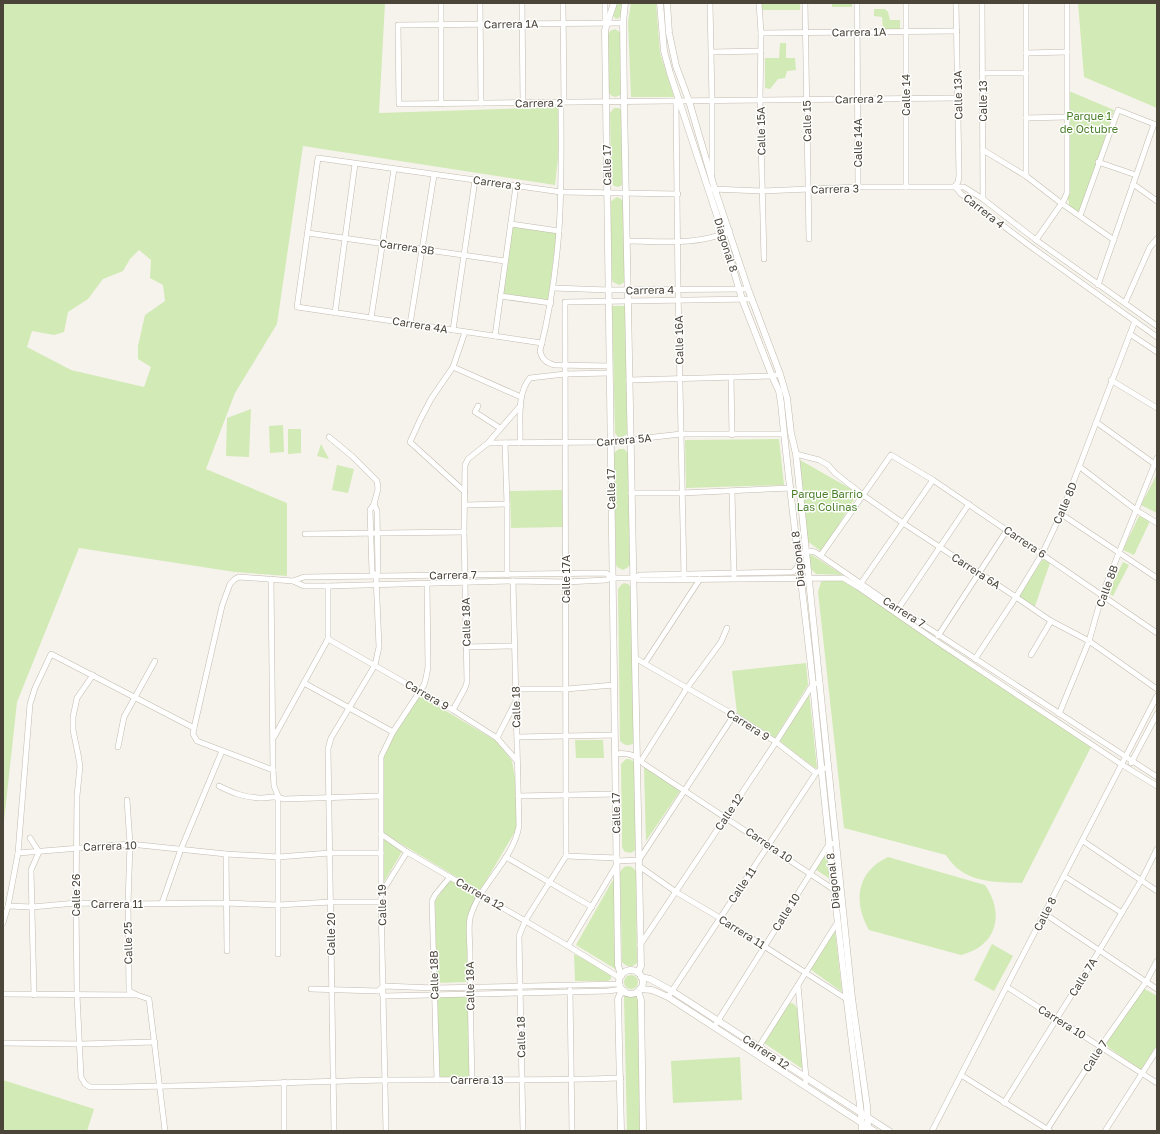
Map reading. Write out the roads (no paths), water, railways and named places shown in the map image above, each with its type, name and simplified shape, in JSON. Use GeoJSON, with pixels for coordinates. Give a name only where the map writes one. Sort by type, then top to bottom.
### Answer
{"type":"FeatureCollection","features":[{"type":"Feature","properties":{"kind":"street"},"geometry":{"type":"LineString","coordinates":[[441,3],[441,104]]}},
{"type":"Feature","properties":{"kind":"street"},"geometry":{"type":"LineString","coordinates":[[480,3],[481,103]]}},
{"type":"Feature","properties":{"kind":"street"},"geometry":{"type":"LineString","coordinates":[[522,3],[523,103]]}},
{"type":"Feature","properties":{"kind":"street"},"geometry":{"type":"LineString","coordinates":[[563,3],[561,192],[559,231],[551,303],[540,350],[542,358],[547,363],[554,365],[610,370]]}},
{"type":"Feature","properties":{"kind":"street"},"geometry":{"type":"LineString","coordinates":[[605,3],[606,23]]}},
{"type":"Feature","properties":{"kind":"street","name":"Calle 17"},"geometry":{"type":"LineString","coordinates":[[614,3],[606,23],[605,30],[618,965],[621,984],[618,999],[621,1078],[621,1131]]}},
{"type":"Feature","properties":{"kind":"street","name":"Calle 17"},"geometry":{"type":"LineString","coordinates":[[625,3],[623,23],[624,102],[631,493],[639,759],[640,975]]}},
{"type":"Feature","properties":{"kind":"street","name":"Diagonal 8"},"geometry":{"type":"LineString","coordinates":[[660,3],[664,51],[677,101],[723,234],[738,288],[779,391],[813,684],[818,771],[837,923],[867,1116],[866,1130]]}},
{"type":"Feature","properties":{"kind":"street","name":"Diagonal 8"},"geometry":{"type":"LineString","coordinates":[[667,3],[669,33],[673,56],[689,101],[715,190],[730,231],[748,289],[780,374],[787,398],[791,433],[796,454],[841,888],[849,998],[861,1123],[866,1130]]}},
{"type":"Feature","properties":{"kind":"street"},"geometry":{"type":"LineString","coordinates":[[710,3],[712,52],[712,179]]}},
{"type":"Feature","properties":{"kind":"street","name":"Calle 15A"},"geometry":{"type":"LineString","coordinates":[[759,3],[761,33],[760,100],[764,259]]}},
{"type":"Feature","properties":{"kind":"street","name":"Calle 15"},"geometry":{"type":"LineString","coordinates":[[805,3],[809,238]]}},
{"type":"Feature","properties":{"kind":"street","name":"Calle 14A"},"geometry":{"type":"LineString","coordinates":[[857,3],[858,188]]}},
{"type":"Feature","properties":{"kind":"street","name":"Calle 14"},"geometry":{"type":"LineString","coordinates":[[906,3],[906,187]]}},
{"type":"Feature","properties":{"kind":"street","name":"Calle 13A"},"geometry":{"type":"LineString","coordinates":[[955,186],[958,182],[959,176],[956,3]]}},
{"type":"Feature","properties":{"kind":"street","name":"Calle 13"},"geometry":{"type":"LineString","coordinates":[[982,3],[983,199]]}},
{"type":"Feature","properties":{"kind":"street"},"geometry":{"type":"LineString","coordinates":[[1026,3],[1026,176]]}},
{"type":"Feature","properties":{"kind":"street"},"geometry":{"type":"LineString","coordinates":[[1036,240],[1064,200],[1067,193],[1067,3]]}},
{"type":"Feature","properties":{"kind":"street","name":"Carrera 1A"},"geometry":{"type":"LineString","coordinates":[[399,104],[398,25],[623,23]]}},
{"type":"Feature","properties":{"kind":"street","name":"Carrera 1A"},"geometry":{"type":"LineString","coordinates":[[761,33],[957,31]]}},
{"type":"Feature","properties":{"kind":"street"},"geometry":{"type":"LineString","coordinates":[[712,52],[761,52]]}},
{"type":"Feature","properties":{"kind":"street"},"geometry":{"type":"LineString","coordinates":[[1026,53],[1067,52]]}},
{"type":"Feature","properties":{"kind":"street"},"geometry":{"type":"LineString","coordinates":[[982,73],[1026,74]]}},
{"type":"Feature","properties":{"kind":"street","name":"Carrera 2"},"geometry":{"type":"LineString","coordinates":[[399,104],[958,98]]}},
{"type":"Feature","properties":{"kind":"street","name":"Calle 16A"},"geometry":{"type":"LineString","coordinates":[[677,101],[678,300],[684,576]]}},
{"type":"Feature","properties":{"kind":"street"},"geometry":{"type":"LineString","coordinates":[[1080,216],[1098,162],[1118,110],[1154,124],[1098,285]]}},
{"type":"Feature","properties":{"kind":"street"},"geometry":{"type":"LineString","coordinates":[[1026,118],[1067,117]]}},
{"type":"Feature","properties":{"kind":"street"},"geometry":{"type":"LineString","coordinates":[[983,150],[1026,176],[1061,203],[1114,240]]}},
{"type":"Feature","properties":{"kind":"street","name":"Carrera 3"},"geometry":{"type":"LineString","coordinates":[[308,232],[318,158],[561,192],[678,194]]}},
{"type":"Feature","properties":{"kind":"street"},"geometry":{"type":"LineString","coordinates":[[1098,162],[1136,175]]}},
{"type":"Feature","properties":{"kind":"street"},"geometry":{"type":"LineString","coordinates":[[335,313],[355,164]]}},
{"type":"Feature","properties":{"kind":"street"},"geometry":{"type":"LineString","coordinates":[[371,318],[394,169]]}},
{"type":"Feature","properties":{"kind":"street"},"geometry":{"type":"LineString","coordinates":[[410,324],[434,174]]}},
{"type":"Feature","properties":{"kind":"street"},"geometry":{"type":"LineString","coordinates":[[453,330],[475,180]]}},
{"type":"Feature","properties":{"kind":"street"},"geometry":{"type":"LineString","coordinates":[[1133,184],[1157,201]]}},
{"type":"Feature","properties":{"kind":"street"},"geometry":{"type":"LineString","coordinates":[[495,336],[516,186]]}},
{"type":"Feature","properties":{"kind":"street","name":"Carrera 3"},"geometry":{"type":"LineString","coordinates":[[708,189],[762,191],[955,186]]}},
{"type":"Feature","properties":{"kind":"street","name":"Carrera 4"},"geometry":{"type":"LineString","coordinates":[[955,186],[964,186],[983,199],[1036,240],[1157,326]]}},
{"type":"Feature","properties":{"kind":"street","name":"Carrera 4"},"geometry":{"type":"LineString","coordinates":[[955,186],[960,193],[1024,242],[1157,336]]}},
{"type":"Feature","properties":{"kind":"street"},"geometry":{"type":"LineString","coordinates":[[510,224],[559,231]]}},
{"type":"Feature","properties":{"kind":"street"},"geometry":{"type":"LineString","coordinates":[[627,241],[694,241],[710,238],[730,231]]}},
{"type":"Feature","properties":{"kind":"street","name":"Carrera 3B"},"geometry":{"type":"LineString","coordinates":[[308,232],[505,261]]}},
{"type":"Feature","properties":{"kind":"street","name":"Carrera 4A"},"geometry":{"type":"LineString","coordinates":[[308,232],[297,307],[542,343]]}},
{"type":"Feature","properties":{"kind":"street"},"geometry":{"type":"LineString","coordinates":[[1125,303],[1147,252],[1157,239]]}},
{"type":"Feature","properties":{"kind":"street","name":"Carrera 4"},"geometry":{"type":"LineString","coordinates":[[553,288],[609,290],[748,289]]}},
{"type":"Feature","properties":{"kind":"street"},"geometry":{"type":"LineString","coordinates":[[500,296],[551,303]]}},
{"type":"Feature","properties":{"kind":"street"},"geometry":{"type":"LineString","coordinates":[[609,302],[752,299]]}},
{"type":"Feature","properties":{"kind":"street","name":"Calle 17A"},"geometry":{"type":"LineString","coordinates":[[566,856],[565,302],[609,302]]}},
{"type":"Feature","properties":{"kind":"street","name":"Calle 8D"},"geometry":{"type":"LineString","coordinates":[[975,659],[1016,597],[1042,554],[1061,514],[1080,467],[1111,380],[1135,321]]}},
{"type":"Feature","properties":{"kind":"street"},"geometry":{"type":"LineString","coordinates":[[464,332],[453,367],[430,400],[410,442],[465,492]]}},
{"type":"Feature","properties":{"kind":"street"},"geometry":{"type":"LineString","coordinates":[[1130,334],[1157,352]]}},
{"type":"Feature","properties":{"kind":"street"},"geometry":{"type":"LineString","coordinates":[[453,367],[521,397]]}},
{"type":"Feature","properties":{"kind":"street"},"geometry":{"type":"LineString","coordinates":[[520,443],[521,397],[530,378],[610,370]]}},
{"type":"Feature","properties":{"kind":"street"},"geometry":{"type":"LineString","coordinates":[[629,380],[772,376],[780,374]]}},
{"type":"Feature","properties":{"kind":"street"},"geometry":{"type":"LineString","coordinates":[[731,377],[732,435]]}},
{"type":"Feature","properties":{"kind":"street"},"geometry":{"type":"LineString","coordinates":[[1111,380],[1157,408]]}},
{"type":"Feature","properties":{"kind":"street"},"geometry":{"type":"LineString","coordinates":[[488,443],[521,405]]}},
{"type":"Feature","properties":{"kind":"street"},"geometry":{"type":"LineString","coordinates":[[478,406],[475,412],[500,428]]}},
{"type":"Feature","properties":{"kind":"street"},"geometry":{"type":"LineString","coordinates":[[1096,422],[1156,465]]}},
{"type":"Feature","properties":{"kind":"street","name":"Carrera 5A"},"geometry":{"type":"LineString","coordinates":[[488,443],[611,442],[681,434],[784,434]]}},
{"type":"Feature","properties":{"kind":"street"},"geometry":{"type":"LineString","coordinates":[[329,436],[353,456],[377,481],[378,489],[375,503],[370,510],[372,572],[376,576]]}},
{"type":"Feature","properties":{"kind":"street","name":"Calle 18A"},"geometry":{"type":"LineString","coordinates":[[453,710],[467,682],[464,532],[465,465],[468,459],[488,443]]}},
{"type":"Feature","properties":{"kind":"street"},"geometry":{"type":"LineString","coordinates":[[505,443],[507,575]]}},
{"type":"Feature","properties":{"kind":"street","name":"Carrera 6A"},"geometry":{"type":"LineString","coordinates":[[796,454],[819,460],[828,465],[835,473],[863,496],[1016,597],[1051,622],[1089,641],[1157,689]]}},
{"type":"Feature","properties":{"kind":"street","name":"Carrera 6"},"geometry":{"type":"LineString","coordinates":[[863,496],[891,455],[969,504],[1157,633]]}},
{"type":"Feature","properties":{"kind":"street","name":"Calle 8B"},"geometry":{"type":"LineString","coordinates":[[1059,714],[1089,641],[1102,595],[1136,510],[1156,465],[1157,458]]}},
{"type":"Feature","properties":{"kind":"street"},"geometry":{"type":"LineString","coordinates":[[1080,467],[1136,510],[1157,523]]}},
{"type":"Feature","properties":{"kind":"street"},"geometry":{"type":"LineString","coordinates":[[859,585],[933,480]]}},
{"type":"Feature","properties":{"kind":"street"},"geometry":{"type":"LineString","coordinates":[[631,493],[682,493],[791,488]]}},
{"type":"Feature","properties":{"kind":"street"},"geometry":{"type":"LineString","coordinates":[[732,491],[734,576]]}},
{"type":"Feature","properties":{"kind":"street"},"geometry":{"type":"LineString","coordinates":[[821,556],[863,496]]}},
{"type":"Feature","properties":{"kind":"street"},"geometry":{"type":"LineString","coordinates":[[350,708],[375,665],[378,647],[376,576],[378,572],[378,533],[375,503]]}},
{"type":"Feature","properties":{"kind":"street"},"geometry":{"type":"LineString","coordinates":[[465,505],[507,504]]}},
{"type":"Feature","properties":{"kind":"street"},"geometry":{"type":"LineString","coordinates":[[898,609],[969,504]]}},
{"type":"Feature","properties":{"kind":"street"},"geometry":{"type":"LineString","coordinates":[[1061,514],[1157,578]]}},
{"type":"Feature","properties":{"kind":"street"},"geometry":{"type":"LineString","coordinates":[[936,641],[1007,530]]}},
{"type":"Feature","properties":{"kind":"street"},"geometry":{"type":"LineString","coordinates":[[306,534],[464,532]]}},
{"type":"Feature","properties":{"kind":"street","name":"Carrera 7"},"geometry":{"type":"LineString","coordinates":[[684,576],[700,579],[793,572],[798,566],[798,561],[801,555],[806,552],[815,552],[936,641],[1121,764],[1157,786]]}},
{"type":"Feature","properties":{"kind":"street","name":"Carrera 7"},"geometry":{"type":"LineString","coordinates":[[293,581],[304,577],[606,573],[612,578]]}},
{"type":"Feature","properties":{"kind":"street","name":"Carrera 7"},"geometry":{"type":"LineString","coordinates":[[194,728],[222,606],[230,584],[235,578],[239,577],[293,581],[304,586],[513,581],[566,582],[606,580],[612,578],[633,578],[640,580],[684,576],[734,576],[800,579],[843,578],[859,585],[940,635],[1157,777]]}},
{"type":"Feature","properties":{"kind":"street"},"geometry":{"type":"LineString","coordinates":[[271,579],[274,738],[273,770],[274,786],[278,796],[278,954]]}},
{"type":"Feature","properties":{"kind":"street"},"geometry":{"type":"LineString","coordinates":[[646,663],[700,579]]}},
{"type":"Feature","properties":{"kind":"street","name":"Calle 18"},"geometry":{"type":"LineString","coordinates":[[513,581],[518,832]]}},
{"type":"Feature","properties":{"kind":"street"},"geometry":{"type":"LineString","coordinates":[[420,691],[426,678],[428,667],[427,584]]}},
{"type":"Feature","properties":{"kind":"street"},"geometry":{"type":"LineString","coordinates":[[274,738],[328,639],[328,586]]}},
{"type":"Feature","properties":{"kind":"street"},"geometry":{"type":"LineString","coordinates":[[1031,655],[1051,622]]}},
{"type":"Feature","properties":{"kind":"street"},"geometry":{"type":"LineString","coordinates":[[639,759],[687,688],[724,638],[727,628]]}},
{"type":"Feature","properties":{"kind":"street","name":"Carrera 9"},"geometry":{"type":"LineString","coordinates":[[328,639],[453,710],[497,738],[517,761]]}},
{"type":"Feature","properties":{"kind":"street"},"geometry":{"type":"LineString","coordinates":[[466,647],[514,646]]}},
{"type":"Feature","properties":{"kind":"street"},"geometry":{"type":"LineString","coordinates":[[3,923],[8,906],[18,853],[30,704],[35,688],[51,654],[194,728],[194,734],[197,740],[273,770]]}},
{"type":"Feature","properties":{"kind":"street","name":"Carrera 9"},"geometry":{"type":"LineString","coordinates":[[635,658],[734,715],[818,771]]}},
{"type":"Feature","properties":{"kind":"street"},"geometry":{"type":"LineString","coordinates":[[118,747],[124,717],[155,661]]}},
{"type":"Feature","properties":{"kind":"street","name":"Calle 26"},"geometry":{"type":"LineString","coordinates":[[93,675],[77,698],[73,717],[73,736],[80,766],[77,796],[76,903],[77,995],[81,1044],[81,1077],[85,1084],[90,1087],[160,1087]]}},
{"type":"Feature","properties":{"kind":"street"},"geometry":{"type":"LineString","coordinates":[[304,683],[393,732]]}},
{"type":"Feature","properties":{"kind":"street"},"geometry":{"type":"LineString","coordinates":[[813,684],[820,683]]}},
{"type":"Feature","properties":{"kind":"street","name":"Calle 12"},"geometry":{"type":"LineString","coordinates":[[640,945],[776,742],[813,684]]}},
{"type":"Feature","properties":{"kind":"street"},"geometry":{"type":"LineString","coordinates":[[515,689],[566,689],[614,685]]}},
{"type":"Feature","properties":{"kind":"street","name":"Calle 19"},"geometry":{"type":"LineString","coordinates":[[386,1131],[381,902],[380,757],[393,732],[420,691]]}},
{"type":"Feature","properties":{"kind":"street","name":"Calle 8"},"geometry":{"type":"LineString","coordinates":[[932,1131],[1157,696]]}},
{"type":"Feature","properties":{"kind":"street"},"geometry":{"type":"LineString","coordinates":[[497,738],[516,701]]}},
{"type":"Feature","properties":{"kind":"street","name":"Calle 20"},"geometry":{"type":"LineString","coordinates":[[334,1131],[328,749],[331,738],[350,708]]}},
{"type":"Feature","properties":{"kind":"street"},"geometry":{"type":"LineString","coordinates":[[1128,768],[1157,714]]}},
{"type":"Feature","properties":{"kind":"street"},"geometry":{"type":"LineString","coordinates":[[566,856],[617,861],[639,860],[734,715]]}},
{"type":"Feature","properties":{"kind":"street"},"geometry":{"type":"LineString","coordinates":[[517,737],[615,735]]}},
{"type":"Feature","properties":{"kind":"street"},"geometry":{"type":"LineString","coordinates":[[162,903],[181,849],[222,751]]}},
{"type":"Feature","properties":{"kind":"street","name":"Carrera 10"},"geometry":{"type":"LineString","coordinates":[[615,754],[630,754],[639,759],[833,889]]}},
{"type":"Feature","properties":{"kind":"street"},"geometry":{"type":"LineString","coordinates":[[818,771],[828,767]]}},
{"type":"Feature","properties":{"kind":"street","name":"Calle 11"},"geometry":{"type":"LineString","coordinates":[[670,994],[818,771]]}},
{"type":"Feature","properties":{"kind":"street"},"geometry":{"type":"LineString","coordinates":[[219,786],[239,796],[260,798],[278,796],[284,799],[380,796]]}},
{"type":"Feature","properties":{"kind":"street"},"geometry":{"type":"LineString","coordinates":[[518,796],[616,794]]}},
{"type":"Feature","properties":{"kind":"street","name":"Calle 25"},"geometry":{"type":"LineString","coordinates":[[127,800],[130,844],[128,904],[129,991],[137,995]]}},
{"type":"Feature","properties":{"kind":"street","name":"Calle 18A"},"geometry":{"type":"LineString","coordinates":[[472,1080],[470,918],[481,894],[506,857],[518,832]]}},
{"type":"Feature","properties":{"kind":"street","name":"Carrera 12"},"geometry":{"type":"LineString","coordinates":[[381,834],[407,852],[568,946],[621,984]]}},
{"type":"Feature","properties":{"kind":"street"},"geometry":{"type":"LineString","coordinates":[[30,838],[39,852],[31,870],[34,995]]}},
{"type":"Feature","properties":{"kind":"street"},"geometry":{"type":"LineString","coordinates":[[1083,840],[1142,879],[1157,891]]}},
{"type":"Feature","properties":{"kind":"street"},"geometry":{"type":"LineString","coordinates":[[828,844],[836,843]]}},
{"type":"Feature","properties":{"kind":"street","name":"Carrera 10"},"geometry":{"type":"LineString","coordinates":[[18,853],[130,844],[226,854],[278,857],[330,853],[381,854]]}},
{"type":"Feature","properties":{"kind":"street","name":"Calle 10"},"geometry":{"type":"LineString","coordinates":[[716,1024],[828,844]]}},
{"type":"Feature","properties":{"kind":"street","name":"Calle 7A"},"geometry":{"type":"LineString","coordinates":[[1004,1103],[1122,913],[1142,879],[1157,849]]}},
{"type":"Feature","properties":{"kind":"street"},"geometry":{"type":"LineString","coordinates":[[382,893],[407,852]]}},
{"type":"Feature","properties":{"kind":"street"},"geometry":{"type":"LineString","coordinates":[[226,854],[227,951]]}},
{"type":"Feature","properties":{"kind":"street","name":"Calle 18"},"geometry":{"type":"LineString","coordinates":[[523,1131],[519,936],[525,921],[566,856]]}},
{"type":"Feature","properties":{"kind":"street"},"geometry":{"type":"LineString","coordinates":[[506,857],[592,907]]}},
{"type":"Feature","properties":{"kind":"street"},"geometry":{"type":"LineString","coordinates":[[568,946],[592,907],[617,861]]}},
{"type":"Feature","properties":{"kind":"street","name":"Carrera 11"},"geometry":{"type":"LineString","coordinates":[[639,866],[676,892],[720,918],[805,974],[849,998]]}},
{"type":"Feature","properties":{"kind":"street"},"geometry":{"type":"LineString","coordinates":[[1064,876],[1122,913]]}},
{"type":"Feature","properties":{"kind":"street","name":"Calle 18B"},"geometry":{"type":"LineString","coordinates":[[436,1080],[432,901],[450,877]]}},
{"type":"Feature","properties":{"kind":"street"},"geometry":{"type":"LineString","coordinates":[[833,889],[841,888]]}},
{"type":"Feature","properties":{"kind":"street"},"geometry":{"type":"LineString","coordinates":[[331,902],[381,902]]}},
{"type":"Feature","properties":{"kind":"street","name":"Carrera 11"},"geometry":{"type":"LineString","coordinates":[[8,906],[32,907],[76,903],[226,903],[278,906],[331,902]]}},
{"type":"Feature","properties":{"kind":"street"},"geometry":{"type":"LineString","coordinates":[[1045,914],[1157,989]]}},
{"type":"Feature","properties":{"kind":"street"},"geometry":{"type":"LineString","coordinates":[[756,1050],[837,923]]}},
{"type":"Feature","properties":{"kind":"street","name":"Calle 7"},"geometry":{"type":"LineString","coordinates":[[1048,1130],[1101,1046],[1146,982],[1157,961]]}},
{"type":"Feature","properties":{"kind":"street"},"geometry":{"type":"LineString","coordinates":[[378,991],[384,986],[435,988],[470,987],[570,992],[608,991],[621,984],[624,972],[630,970],[640,975],[642,984],[639,990],[641,1000],[643,1131]]}},
{"type":"Feature","properties":{"kind":"street","name":"Carrera 12"},"geometry":{"type":"LineString","coordinates":[[640,975],[655,982],[670,994],[756,1050],[805,1086],[861,1123]]}},
{"type":"Feature","properties":{"kind":"street"},"geometry":{"type":"LineString","coordinates":[[311,989],[378,991],[384,996],[471,994],[570,985],[621,984],[631,993],[639,990]]}},
{"type":"Feature","properties":{"kind":"street"},"geometry":{"type":"LineString","coordinates":[[570,985],[572,1131]]}},
{"type":"Feature","properties":{"kind":"street"},"geometry":{"type":"LineString","coordinates":[[798,985],[806,1078],[805,1086]]}},
{"type":"Feature","properties":{"kind":"street","name":"Carrera 10"},"geometry":{"type":"LineString","coordinates":[[1007,987],[1157,1083]]}},
{"type":"Feature","properties":{"kind":"street","name":"Carrera 12"},"geometry":{"type":"LineString","coordinates":[[639,990],[652,990],[670,994]]}},
{"type":"Feature","properties":{"kind":"street"},"geometry":{"type":"LineString","coordinates":[[3,994],[137,995],[149,999],[165,1131]]}},
{"type":"Feature","properties":{"kind":"street"},"geometry":{"type":"LineString","coordinates":[[787,1002],[795,1002],[799,1005],[800,1009]]}},
{"type":"Feature","properties":{"kind":"street"},"geometry":{"type":"LineString","coordinates":[[3,1042],[81,1044],[155,1042]]}},
{"type":"Feature","properties":{"kind":"street","name":"Carrera 12"},"geometry":{"type":"LineString","coordinates":[[756,1050],[806,1078],[889,1131]]}},
{"type":"Feature","properties":{"kind":"street"},"geometry":{"type":"LineString","coordinates":[[1105,1131],[1157,1050]]}},
{"type":"Feature","properties":{"kind":"street"},"geometry":{"type":"LineString","coordinates":[[961,1075],[1048,1130]]}},
{"type":"Feature","properties":{"kind":"street","name":"Carrera 13"},"geometry":{"type":"LineString","coordinates":[[160,1087],[386,1080],[571,1080],[621,1078]]}},
{"type":"Feature","properties":{"kind":"street"},"geometry":{"type":"LineString","coordinates":[[284,1082],[284,1131]]}},
{"type":"Feature","properties":{"kind":"street"},"geometry":{"type":"LineString","coordinates":[[866,1130],[874,1131]]}},
{"type":"Feature","properties":{"kind":"park label","name":"Parque 1 de Octubre"},"geometry":{"type":"Point","coordinates":[1089,122]}},
{"type":"Feature","properties":{"kind":"park label","name":"Parque Barrio Las Colinas"},"geometry":{"type":"Point","coordinates":[827,500]}}]}
